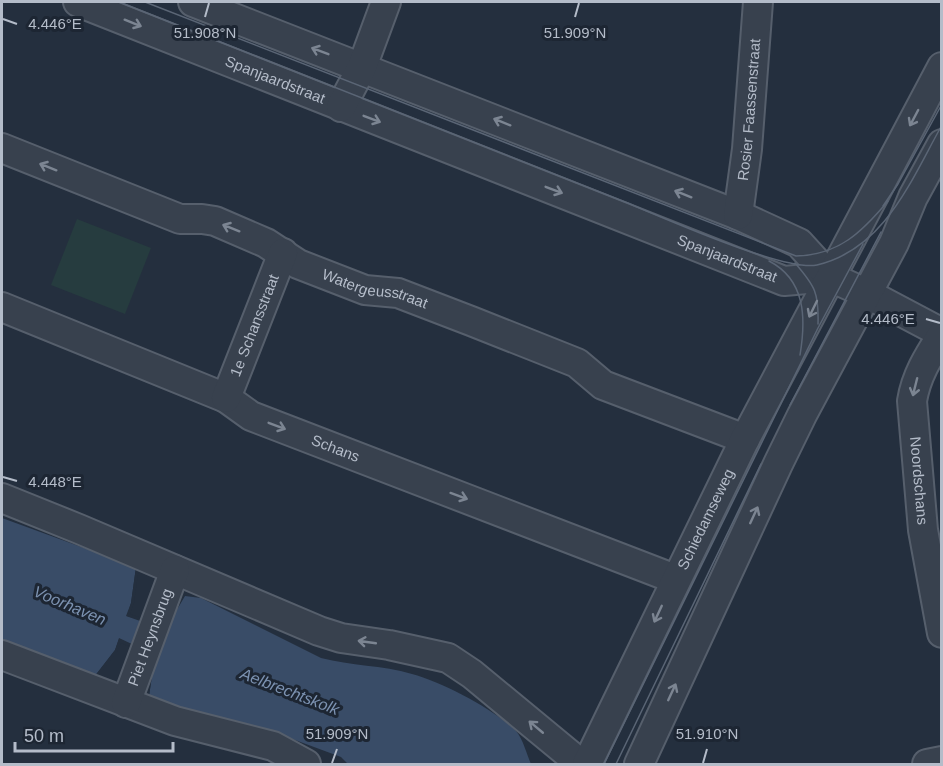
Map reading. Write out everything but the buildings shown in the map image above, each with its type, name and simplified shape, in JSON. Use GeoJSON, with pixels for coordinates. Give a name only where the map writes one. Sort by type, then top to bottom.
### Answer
{"type":"FeatureCollection","features":[{"type":"Feature","properties":{"kind":"street","name":"Spanjaardstraat"},"geometry":{"type":"LineString","coordinates":[[78,2],[784,281],[830,277]]}},
{"type":"Feature","properties":{"kind":"street"},"geometry":{"type":"LineString","coordinates":[[193,2],[738,215],[800,243],[830,277],[868,294],[942,334]]}},
{"type":"Feature","properties":{"kind":"street"},"geometry":{"type":"LineString","coordinates":[[341,107],[362,67],[386,2]]}},
{"type":"Feature","properties":{"kind":"street","name":"Rosier Faassenstraat"},"geometry":{"type":"LineString","coordinates":[[738,215],[747,149],[758,2]]}},
{"type":"Feature","properties":{"kind":"street","name":"Schiedamseweg"},"geometry":{"type":"LineString","coordinates":[[586,765],[745,439],[942,67]]}},
{"type":"Feature","properties":{"kind":"street"},"geometry":{"type":"LineString","coordinates":[[639,765],[778,464],[868,294],[894,243],[913,197],[942,144]]}},
{"type":"Feature","properties":{"kind":"street","name":"Watergeusstraat"},"geometry":{"type":"LineString","coordinates":[[2,148],[180,219],[214,221],[267,243],[298,264],[365,290],[398,293],[577,363],[603,385],[745,439]]}},
{"type":"Feature","properties":{"kind":"street","name":"1e Schansstraat"},"geometry":{"type":"LineString","coordinates":[[226,398],[284,253]]}},
{"type":"Feature","properties":{"kind":"street","name":"Schans"},"geometry":{"type":"LineString","coordinates":[[2,307],[226,398],[251,416],[675,579]]}},
{"type":"Feature","properties":{"kind":"street","name":"Noordschans"},"geometry":{"type":"LineString","coordinates":[[942,334],[914,385],[912,401],[923,530],[942,633]]}},
{"type":"Feature","properties":{"kind":"street"},"geometry":{"type":"LineString","coordinates":[[2,498],[330,635],[448,658],[472,674],[581,765]]}},
{"type":"Feature","properties":{"kind":"street","name":"Piet Heynsbrug"},"geometry":{"type":"LineString","coordinates":[[115,699],[169,568]]}},
{"type":"Feature","properties":{"kind":"street"},"geometry":{"type":"LineString","coordinates":[[2,655],[174,720],[273,746],[306,765]]}},
{"type":"Feature","properties":{"kind":"street"},"geometry":{"type":"LineString","coordinates":[[927,765],[942,761]]}},
{"type":"Feature","properties":{"kind":"green space"},"geometry":{"type":"Polygon","coordinates":[[[77,219],[151,248],[125,314],[51,285],[77,219]]]}},
{"type":"Feature","properties":{"kind":"water"},"geometry":{"type":"Polygon","coordinates":[[[2,518],[136,567],[127,616],[143,621],[172,618],[185,596],[201,598],[321,658],[401,671],[438,683],[495,714],[516,731],[531,764],[348,764],[341,757],[287,737],[151,703],[149,696],[153,669],[134,646],[119,639],[115,650],[91,681],[2,643],[2,518]]]}},
{"type":"Feature","properties":{"kind":"pier"},"geometry":{"type":"Polygon","coordinates":[[[136,567],[139,567],[134,603],[130,614],[144,619],[169,617],[182,594],[186,593],[172,618],[153,669],[149,696],[151,703],[146,696],[150,669],[133,648],[121,643],[117,652],[93,683],[91,681],[115,650],[119,638],[134,645],[143,622],[126,616],[131,603],[136,567]]]}},
{"type":"Feature","properties":{"kind":"tram line"},"geometry":{"type":"LineString","coordinates":[[119,2],[722,242],[801,265],[817,265],[841,257],[861,244],[878,228],[907,189],[942,125]]}},
{"type":"Feature","properties":{"kind":"tram line"},"geometry":{"type":"LineString","coordinates":[[145,2],[796,256],[825,251],[848,240],[869,223],[888,201]]}},
{"type":"Feature","properties":{"kind":"tram line"},"geometry":{"type":"LineString","coordinates":[[883,206],[898,184],[942,104]]}},
{"type":"Feature","properties":{"kind":"tram line"},"geometry":{"type":"LineString","coordinates":[[790,405],[881,232]]}},
{"type":"Feature","properties":{"kind":"tram line"},"geometry":{"type":"LineString","coordinates":[[604,764],[818,328],[863,244]]}},
{"type":"Feature","properties":{"kind":"tram line"},"geometry":{"type":"LineString","coordinates":[[769,261],[790,279],[801,302],[803,328],[800,355]]}},
{"type":"Feature","properties":{"kind":"tram line"},"geometry":{"type":"LineString","coordinates":[[795,263],[814,290],[818,305],[818,324]]}},
{"type":"Feature","properties":{"kind":"tram line"},"geometry":{"type":"LineString","coordinates":[[616,764],[761,464]]}},
{"type":"Feature","properties":{"kind":"water label","name":"Voorhaven"},"geometry":{"type":"Point","coordinates":[70,605]}},
{"type":"Feature","properties":{"kind":"water label","name":"Aelbrechtskolk"},"geometry":{"type":"Point","coordinates":[290,691]}}]}
